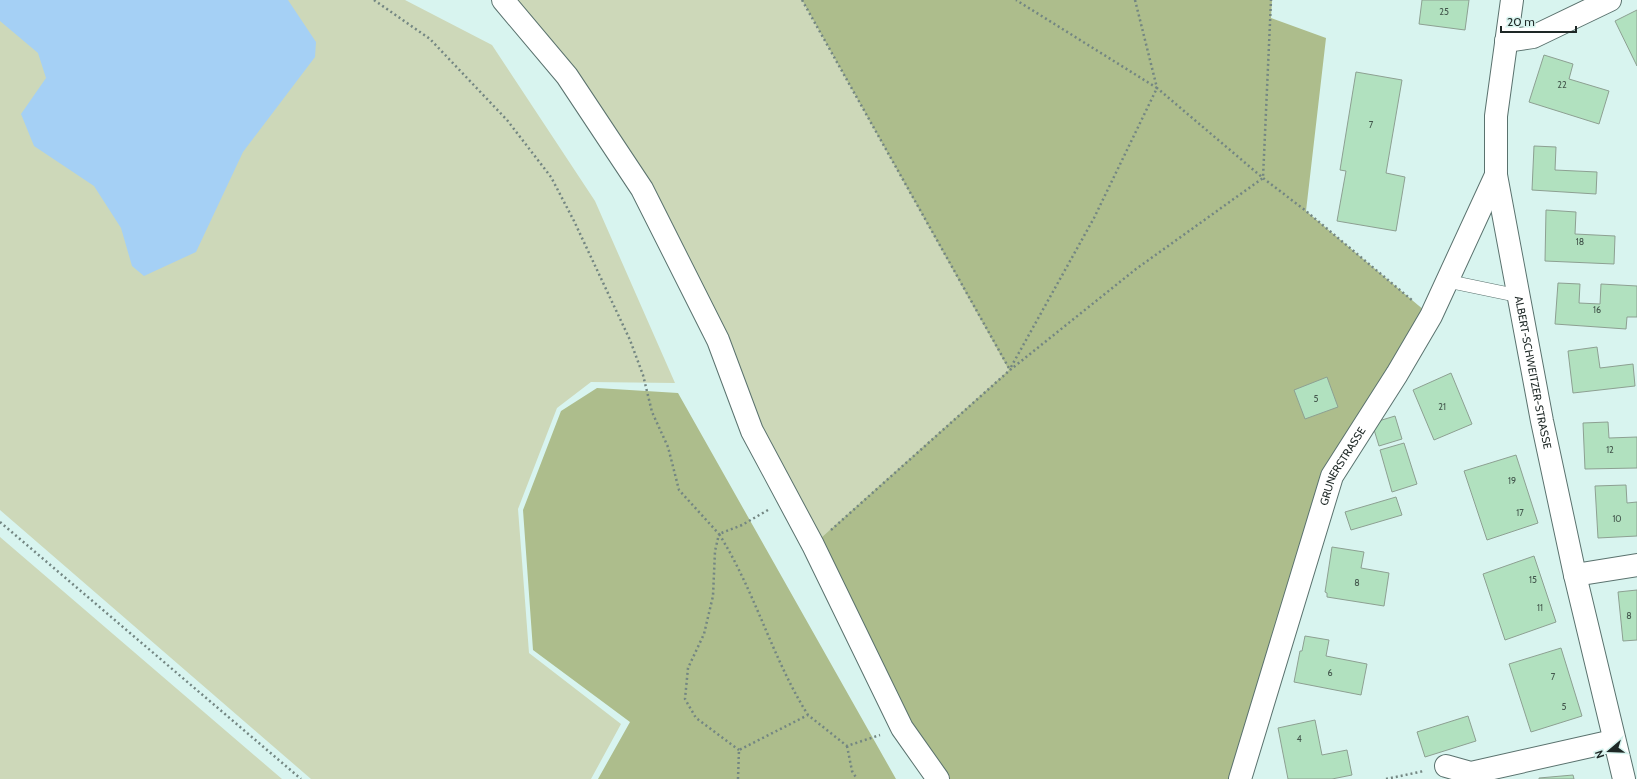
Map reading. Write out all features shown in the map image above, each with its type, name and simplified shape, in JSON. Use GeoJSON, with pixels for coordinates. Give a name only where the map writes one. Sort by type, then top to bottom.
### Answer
{"type":"FeatureCollection","features":[{"type":"Feature","properties":{"kind":"street"},"geometry":{"type":"LineString","coordinates":[[503,0],[567,76],[642,189],[718,340],[752,431],[813,545],[902,728],[938,779]]}},
{"type":"Feature","properties":{"kind":"street","name":"ALBERT-SCHWEITZER-STRASSE"},"geometry":{"type":"LineString","coordinates":[[1512,0],[1496,116],[1496,176],[1542,420],[1575,575],[1624,779]]}},
{"type":"Feature","properties":{"kind":"street"},"geometry":{"type":"LineString","coordinates":[[1506,41],[1533,37],[1610,0]]}},
{"type":"Feature","properties":{"kind":"street","name":"GRUNERSTRASSE"},"geometry":{"type":"LineString","coordinates":[[1240,779],[1332,476],[1397,374],[1431,316],[1496,176]]}},
{"type":"Feature","properties":{"kind":"street"},"geometry":{"type":"LineString","coordinates":[[1575,575],[1637,566]]}},
{"type":"Feature","properties":{"kind":"street"},"geometry":{"type":"LineString","coordinates":[[1446,766],[1471,773],[1614,741]]}},
{"type":"Feature","properties":{"kind":"lane"},"geometry":{"type":"LineString","coordinates":[[1447,282],[1519,296]]}},
{"type":"Feature","properties":{"kind":"path"},"geometry":{"type":"LineString","coordinates":[[374,0],[430,39],[507,120],[551,177],[574,221],[630,340],[643,375],[652,412],[668,447],[679,490],[718,534],[736,563],[792,690],[808,715],[847,746],[852,771],[857,779]]}},
{"type":"Feature","properties":{"kind":"path"},"geometry":{"type":"LineString","coordinates":[[802,0],[1010,370]]}},
{"type":"Feature","properties":{"kind":"path"},"geometry":{"type":"LineString","coordinates":[[1016,0],[1157,88],[1263,178],[1306,211],[1431,316]]}},
{"type":"Feature","properties":{"kind":"path"},"geometry":{"type":"LineString","coordinates":[[1010,370],[1094,218],[1157,88],[1135,0]]}},
{"type":"Feature","properties":{"kind":"path"},"geometry":{"type":"LineString","coordinates":[[1263,178],[1271,0]]}},
{"type":"Feature","properties":{"kind":"path"},"geometry":{"type":"LineString","coordinates":[[813,545],[1010,370],[1136,268],[1263,178]]}},
{"type":"Feature","properties":{"kind":"path"},"geometry":{"type":"LineString","coordinates":[[718,534],[742,525],[788,498]]}},
{"type":"Feature","properties":{"kind":"path"},"geometry":{"type":"LineString","coordinates":[[0,522],[300,779]]}},
{"type":"Feature","properties":{"kind":"path"},"geometry":{"type":"LineString","coordinates":[[718,534],[715,551],[713,596],[704,634],[688,668],[685,699],[696,718],[718,736],[739,750]]}},
{"type":"Feature","properties":{"kind":"path"},"geometry":{"type":"LineString","coordinates":[[739,750],[808,715]]}},
{"type":"Feature","properties":{"kind":"path"},"geometry":{"type":"LineString","coordinates":[[847,746],[902,728]]}},
{"type":"Feature","properties":{"kind":"path"},"geometry":{"type":"LineString","coordinates":[[738,779],[739,750]]}},
{"type":"Feature","properties":{"kind":"path"},"geometry":{"type":"LineString","coordinates":[[1386,779],[1446,766]]}},
{"type":"Feature","properties":{"kind":"green space"},"geometry":{"type":"Polygon","coordinates":[[[0,0],[405,0],[492,45],[595,201],[675,383],[591,382],[557,408],[518,509],[529,653],[621,724],[591,779],[311,779],[0,510],[0,0]]]}},
{"type":"Feature","properties":{"kind":"green space"},"geometry":{"type":"Polygon","coordinates":[[[503,0],[802,0],[1010,370],[813,545],[642,189],[503,0]]]}},
{"type":"Feature","properties":{"kind":"green space"},"geometry":{"type":"Polygon","coordinates":[[[802,0],[1272,0],[1271,18],[1326,38],[1306,211],[1431,316],[1332,476],[1240,779],[938,779],[813,545],[1009,370],[802,0]]]}},
{"type":"Feature","properties":{"kind":"green space"},"geometry":{"type":"Polygon","coordinates":[[[597,388],[678,393],[896,779],[598,779],[630,722],[533,650],[523,510],[561,411],[597,388]]]}},
{"type":"Feature","properties":{"kind":"green space"},"geometry":{"type":"Polygon","coordinates":[[[0,537],[282,779],[0,779],[0,537]]]}},
{"type":"Feature","properties":{"kind":"water"},"geometry":{"type":"Polygon","coordinates":[[[0,0],[288,0],[316,42],[315,57],[243,152],[196,252],[144,276],[132,266],[121,228],[94,186],[34,146],[21,114],[46,78],[38,53],[0,21],[0,0]]]}},
{"type":"Feature","properties":{"kind":"building"},"geometry":{"type":"Polygon","coordinates":[[[1422,0],[1469,0],[1465,30],[1419,24],[1422,0]]]}},
{"type":"Feature","properties":{"kind":"building"},"geometry":{"type":"Polygon","coordinates":[[[1637,10],[1637,66],[1615,21],[1637,10]]]}},
{"type":"Feature","properties":{"kind":"building"},"geometry":{"type":"Polygon","coordinates":[[[1544,55],[1573,64],[1569,79],[1609,91],[1599,124],[1529,102],[1544,55]]]}},
{"type":"Feature","properties":{"kind":"building"},"geometry":{"type":"Polygon","coordinates":[[[1356,72],[1402,80],[1386,173],[1405,177],[1396,231],[1337,221],[1346,171],[1340,170],[1356,72]]]}},
{"type":"Feature","properties":{"kind":"building"},"geometry":{"type":"Polygon","coordinates":[[[1534,146],[1556,147],[1555,170],[1597,172],[1596,194],[1532,190],[1534,146]]]}},
{"type":"Feature","properties":{"kind":"building"},"geometry":{"type":"Polygon","coordinates":[[[1546,210],[1576,212],[1575,234],[1615,236],[1614,264],[1545,261],[1546,210]]]}},
{"type":"Feature","properties":{"kind":"building"},"geometry":{"type":"Polygon","coordinates":[[[1558,283],[1580,284],[1579,303],[1600,304],[1601,284],[1637,286],[1637,317],[1627,317],[1626,329],[1555,324],[1558,283]]]}},
{"type":"Feature","properties":{"kind":"building"},"geometry":{"type":"Polygon","coordinates":[[[1597,347],[1600,368],[1633,364],[1635,386],[1573,393],[1568,351],[1597,347]]]}},
{"type":"Feature","properties":{"kind":"building"},"geometry":{"type":"Polygon","coordinates":[[[1451,373],[1472,424],[1434,440],[1413,390],[1451,373]]]}},
{"type":"Feature","properties":{"kind":"building"},"geometry":{"type":"Polygon","coordinates":[[[1327,377],[1338,407],[1305,419],[1294,390],[1327,377]]]}},
{"type":"Feature","properties":{"kind":"building"},"geometry":{"type":"Polygon","coordinates":[[[1395,416],[1402,439],[1379,446],[1372,423],[1395,416]]]}},
{"type":"Feature","properties":{"kind":"building"},"geometry":{"type":"Polygon","coordinates":[[[1608,422],[1609,438],[1637,437],[1637,468],[1585,469],[1583,423],[1608,422]]]}},
{"type":"Feature","properties":{"kind":"building"},"geometry":{"type":"Polygon","coordinates":[[[1404,443],[1417,484],[1392,492],[1380,450],[1404,443]]]}},
{"type":"Feature","properties":{"kind":"building"},"geometry":{"type":"Polygon","coordinates":[[[1516,455],[1538,523],[1487,540],[1464,471],[1516,455]]]}},
{"type":"Feature","properties":{"kind":"building"},"geometry":{"type":"Polygon","coordinates":[[[1626,485],[1627,503],[1637,502],[1637,536],[1598,538],[1595,486],[1626,485]]]}},
{"type":"Feature","properties":{"kind":"building"},"geometry":{"type":"Polygon","coordinates":[[[1396,497],[1402,515],[1351,530],[1345,512],[1396,497]]]}},
{"type":"Feature","properties":{"kind":"building"},"geometry":{"type":"Polygon","coordinates":[[[1332,547],[1364,552],[1361,568],[1389,573],[1384,606],[1327,597],[1327,593],[1325,592],[1332,547]]]}},
{"type":"Feature","properties":{"kind":"building"},"geometry":{"type":"Polygon","coordinates":[[[1534,556],[1556,622],[1505,640],[1483,574],[1534,556]]]}},
{"type":"Feature","properties":{"kind":"building"},"geometry":{"type":"Polygon","coordinates":[[[1637,590],[1637,640],[1623,641],[1618,592],[1637,590]]]}},
{"type":"Feature","properties":{"kind":"building"},"geometry":{"type":"Polygon","coordinates":[[[1305,636],[1329,640],[1326,656],[1367,664],[1361,695],[1294,682],[1300,651],[1302,651],[1305,636]]]}},
{"type":"Feature","properties":{"kind":"building"},"geometry":{"type":"Polygon","coordinates":[[[1561,648],[1582,716],[1531,732],[1509,664],[1561,648]]]}},
{"type":"Feature","properties":{"kind":"building"},"geometry":{"type":"Polygon","coordinates":[[[1468,716],[1476,741],[1425,757],[1417,732],[1468,716]]]}},
{"type":"Feature","properties":{"kind":"building"},"geometry":{"type":"Polygon","coordinates":[[[1315,720],[1322,755],[1347,750],[1352,775],[1332,779],[1288,779],[1278,728],[1315,720]]]}},
{"type":"Feature","properties":{"kind":"building"},"geometry":{"type":"Polygon","coordinates":[[[1573,775],[1574,779],[1539,779],[1539,778],[1573,775]]]}}]}
